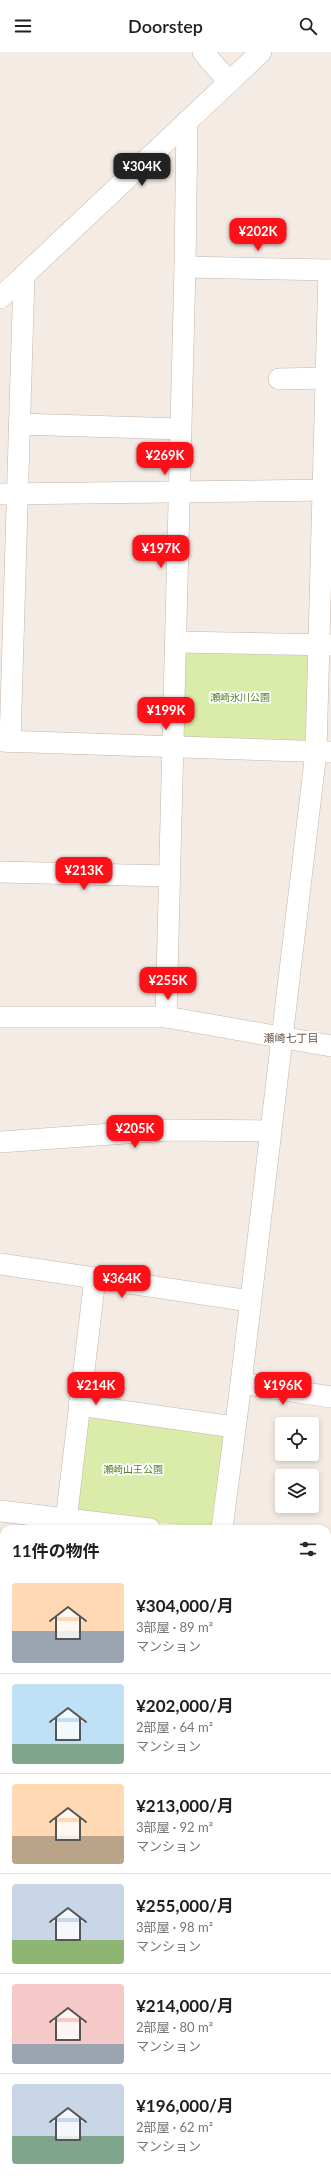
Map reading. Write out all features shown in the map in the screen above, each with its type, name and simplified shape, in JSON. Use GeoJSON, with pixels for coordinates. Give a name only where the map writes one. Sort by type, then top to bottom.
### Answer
{"type":"FeatureCollection","features":[{"type":"Feature","properties":{"kind":"street"},"geometry":{"type":"LineString","coordinates":[[203,52],[229,82]]}},
{"type":"Feature","properties":{"kind":"street"},"geometry":{"type":"LineString","coordinates":[[0,298],[262,52]]}},
{"type":"Feature","properties":{"kind":"street"},"geometry":{"type":"LineString","coordinates":[[166,1017],[186,267],[187,121]]}},
{"type":"Feature","properties":{"kind":"street"},"geometry":{"type":"LineString","coordinates":[[186,267],[330,270],[327,378],[324,752],[282,1037],[222,1525]]}},
{"type":"Feature","properties":{"kind":"street"},"geometry":{"type":"LineString","coordinates":[[24,275],[19,424],[8,494],[5,742],[324,752]]}},
{"type":"Feature","properties":{"kind":"street"},"geometry":{"type":"LineString","coordinates":[[279,379],[327,378]]}},
{"type":"Feature","properties":{"kind":"street"},"geometry":{"type":"LineString","coordinates":[[19,424],[181,429]]}},
{"type":"Feature","properties":{"kind":"street"},"geometry":{"type":"LineString","coordinates":[[8,494],[327,490]]}},
{"type":"Feature","properties":{"kind":"street"},"geometry":{"type":"LineString","coordinates":[[176,642],[325,645]]}},
{"type":"Feature","properties":{"kind":"street"},"geometry":{"type":"LineString","coordinates":[[0,872],[169,876]]}},
{"type":"Feature","properties":{"kind":"street"},"geometry":{"type":"LineString","coordinates":[[0,1017],[166,1017],[331,1046]]}},
{"type":"Feature","properties":{"kind":"street"},"geometry":{"type":"LineString","coordinates":[[0,1142],[168,1130],[270,1131]]}},
{"type":"Feature","properties":{"kind":"street"},"geometry":{"type":"LineString","coordinates":[[0,1264],[250,1301]]}},
{"type":"Feature","properties":{"kind":"street"},"geometry":{"type":"LineString","coordinates":[[65,1524],[95,1278]]}},
{"type":"Feature","properties":{"kind":"street"},"geometry":{"type":"LineString","coordinates":[[241,1383],[331,1397]]}},
{"type":"Feature","properties":{"kind":"street"},"geometry":{"type":"LineString","coordinates":[[80,1405],[234,1427]]}},
{"type":"Feature","properties":{"kind":"street"},"geometry":{"type":"LineString","coordinates":[[0,1511],[65,1524],[82,1525]]}},
{"type":"Feature","properties":{"kind":"green space","name":"瀬崎氷川公園"},"geometry":{"type":"Polygon","coordinates":[[[186,650],[310,656],[305,744],[183,741],[186,650]]]}},
{"type":"Feature","properties":{"kind":"green space","name":"瀬崎山王公園"},"geometry":{"type":"Polygon","coordinates":[[[88,1415],[222,1430],[225,1439],[214,1523],[212,1525],[182,1525],[82,1514],[75,1507],[88,1415]]]}},
{"type":"Feature","properties":{"kind":"district","name":"瀬崎七丁目"},"geometry":{"type":"Point","coordinates":[291,1037]}}]}
